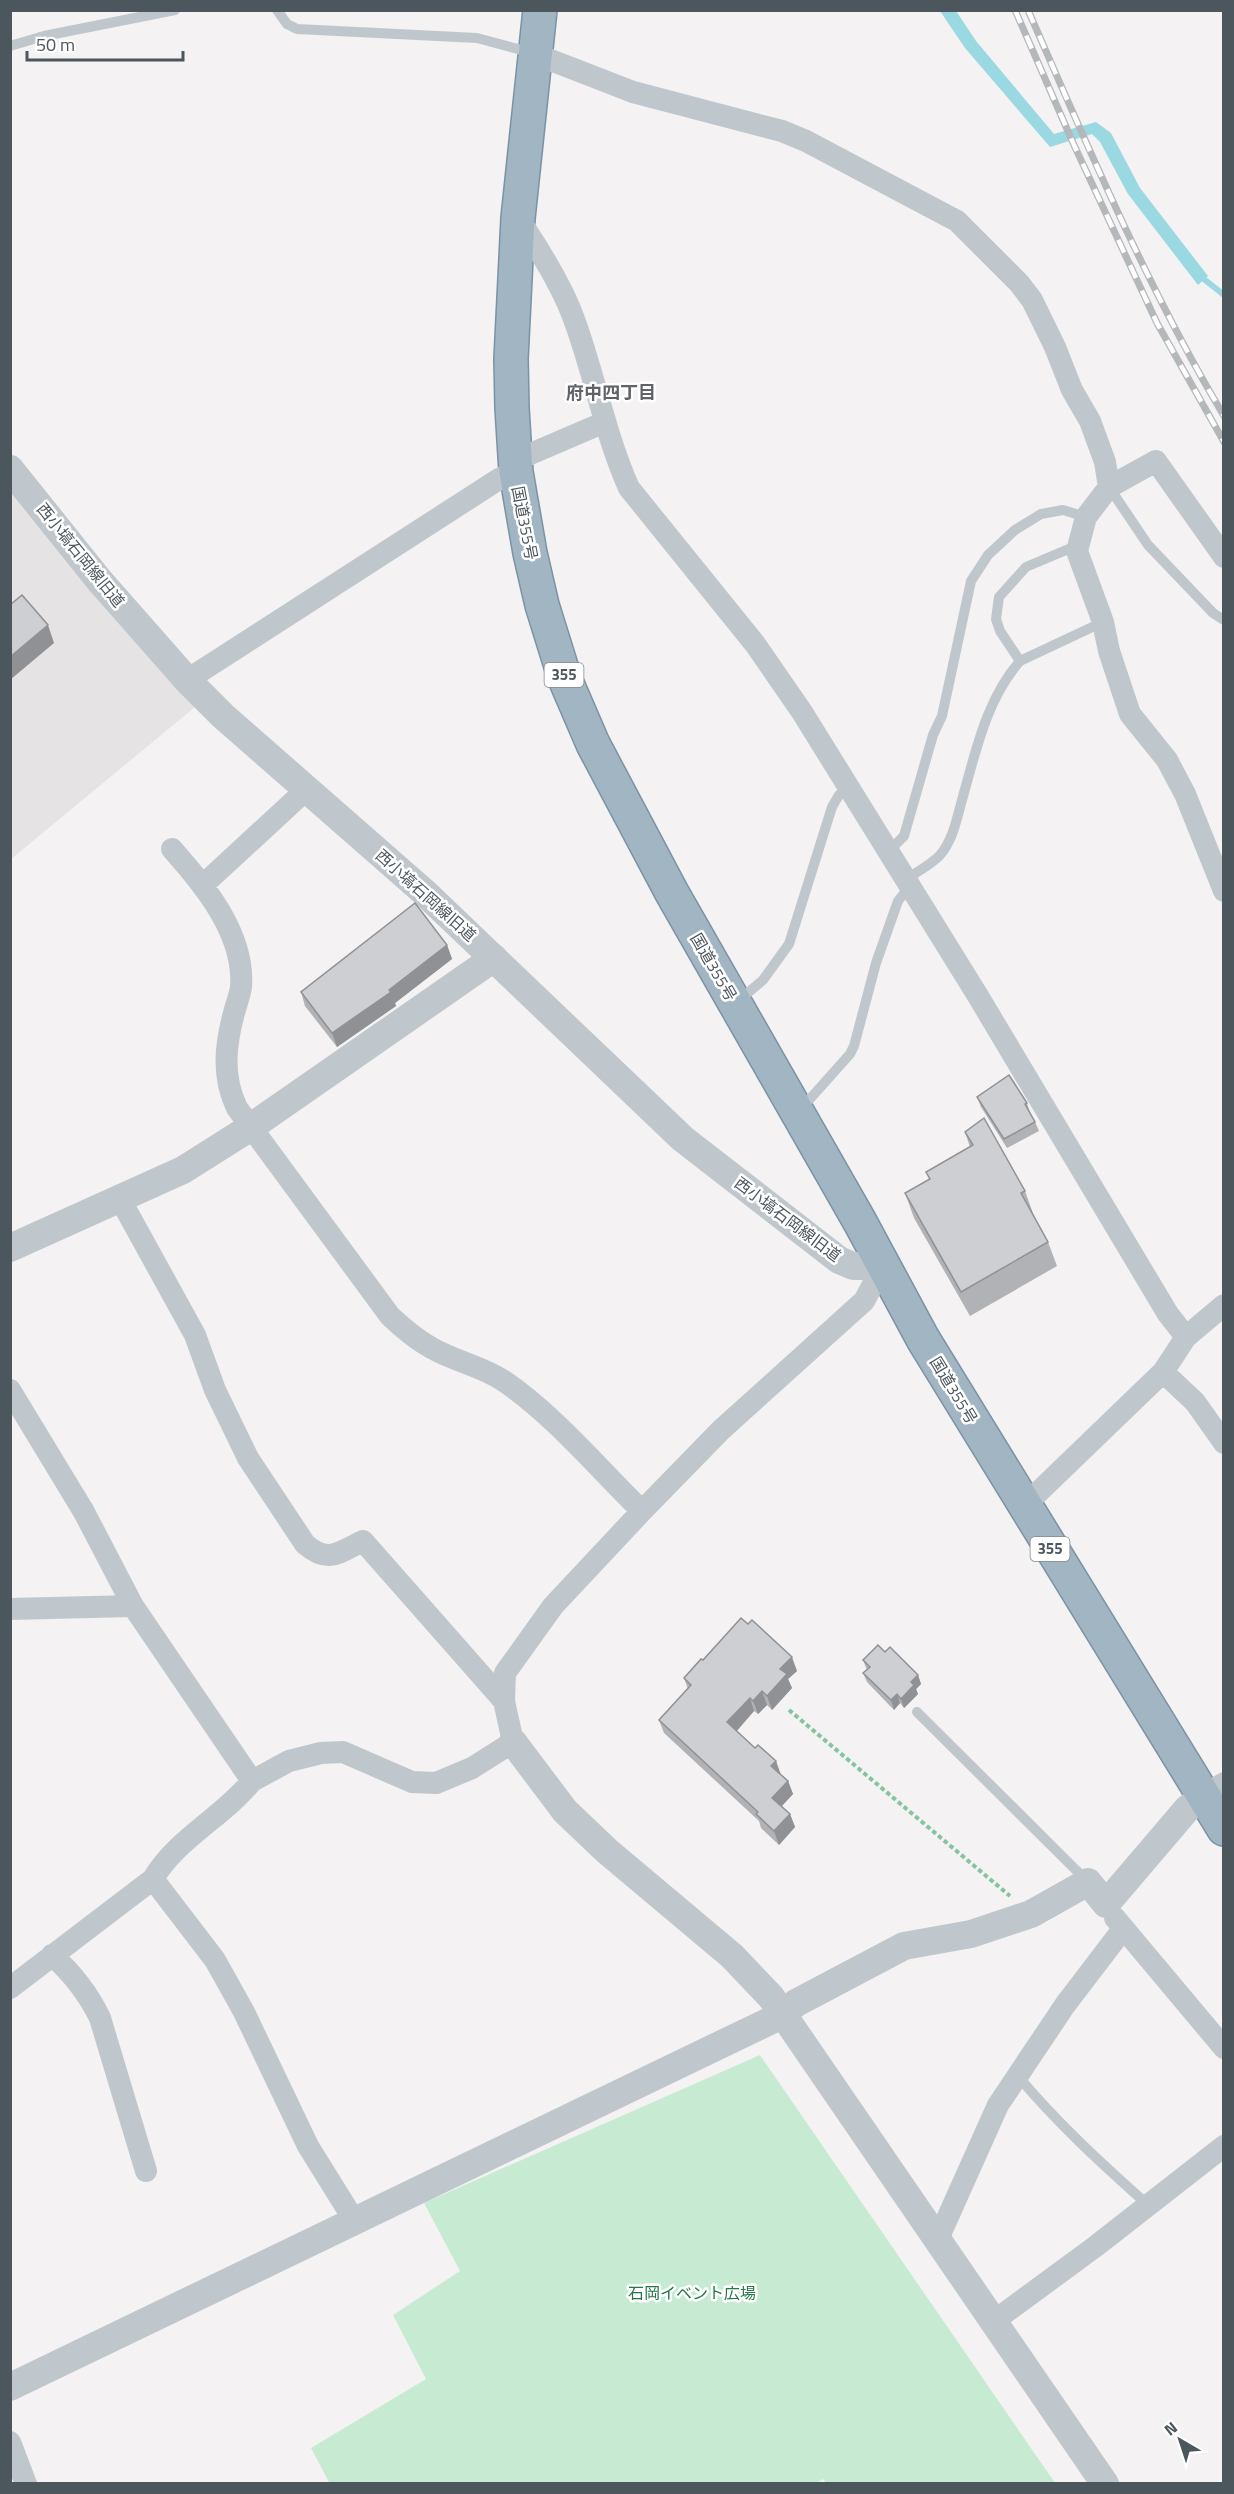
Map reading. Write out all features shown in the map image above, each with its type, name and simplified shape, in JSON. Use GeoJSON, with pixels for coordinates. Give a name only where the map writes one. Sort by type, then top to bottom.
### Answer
{"type":"FeatureCollection","features":[{"type":"Feature","properties":{"kind":"highway","name":"国道355号"},"geometry":{"type":"LineString","coordinates":[[540,10],[518,218],[511,359],[515,467],[542,605],[565,679],[593,744],[619,795],[923,1339],[1024,1506],[1213,1789],[1224,1828]]}},
{"type":"Feature","properties":{"kind":"street"},"geometry":{"type":"LineString","coordinates":[[535,54],[633,92],[782,131],[806,141],[957,221],[1032,300],[1056,347],[1072,390],[1090,421],[1105,462],[1108,487]]}},
{"type":"Feature","properties":{"kind":"street"},"geometry":{"type":"LineString","coordinates":[[518,218],[538,248],[575,320],[617,461],[629,488],[755,644],[849,787],[1076,1156],[1168,1314],[1186,1337]]}},
{"type":"Feature","properties":{"kind":"street"},"geometry":{"type":"LineString","coordinates":[[187,680],[515,467],[605,423]]}},
{"type":"Feature","properties":{"kind":"street"},"geometry":{"type":"LineString","coordinates":[[1222,877],[1185,794],[1171,769],[1130,714],[1109,651],[1103,622],[1077,551],[1086,517],[1108,487],[1156,461],[1224,556]]}},
{"type":"Feature","properties":{"kind":"street","name":"西小塙石岡線旧道"},"geometry":{"type":"LineString","coordinates":[[10,469],[99,580],[187,680],[223,716],[424,892],[683,1139],[839,1260],[853,1266],[884,1266]]}},
{"type":"Feature","properties":{"kind":"street"},"geometry":{"type":"LineString","coordinates":[[203,885],[307,789]]}},
{"type":"Feature","properties":{"kind":"street"},"geometry":{"type":"LineString","coordinates":[[172,849],[203,885],[229,931],[240,963],[241,987],[225,1056],[226,1078],[237,1108],[390,1316],[414,1338],[447,1356],[471,1363],[492,1374],[530,1400],[642,1511]]}},
{"type":"Feature","properties":{"kind":"street"},"geometry":{"type":"LineString","coordinates":[[12,1245],[183,1170],[251,1127],[494,958]]}},
{"type":"Feature","properties":{"kind":"street"},"geometry":{"type":"LineString","coordinates":[[120,1199],[195,1335],[215,1390],[248,1458],[305,1544],[317,1555],[331,1556],[363,1541],[504,1701]]}},
{"type":"Feature","properties":{"kind":"street"},"geometry":{"type":"LineString","coordinates":[[884,1266],[864,1301],[721,1430],[553,1606],[505,1673],[504,1701],[513,1742],[566,1811],[606,1851],[732,1956],[771,1997],[1105,2484]]}},
{"type":"Feature","properties":{"kind":"street"},"geometry":{"type":"LineString","coordinates":[[1024,1506],[1163,1372],[1186,1337],[1224,1305]]}},
{"type":"Feature","properties":{"kind":"street"},"geometry":{"type":"LineString","coordinates":[[1163,1372],[1195,1402],[1224,1443]]}},
{"type":"Feature","properties":{"kind":"street"},"geometry":{"type":"LineString","coordinates":[[10,1390],[84,1512],[134,1606],[252,1781]]}},
{"type":"Feature","properties":{"kind":"street"},"geometry":{"type":"LineString","coordinates":[[10,1609],[134,1606]]}},
{"type":"Feature","properties":{"kind":"street"},"geometry":{"type":"LineString","coordinates":[[10,1988],[153,1879],[168,1857],[230,1805],[252,1781],[289,1761],[321,1753],[343,1752],[412,1782],[436,1783],[472,1768],[513,1742]]}},
{"type":"Feature","properties":{"kind":"street"},"geometry":{"type":"LineString","coordinates":[[1106,1904],[1187,1809],[1213,1789]]}},
{"type":"Feature","properties":{"kind":"street"},"geometry":{"type":"LineString","coordinates":[[153,1879],[215,1960],[244,2012],[309,2146],[354,2220]]}},
{"type":"Feature","properties":{"kind":"street"},"geometry":{"type":"LineString","coordinates":[[10,2387],[782,2015],[796,2002],[904,1946],[971,1934],[1031,1914],[1088,1882],[1122,1929],[1224,2048]]}},
{"type":"Feature","properties":{"kind":"street"},"geometry":{"type":"LineString","coordinates":[[938,2239],[998,2105],[1065,2005],[1122,1929]]}},
{"type":"Feature","properties":{"kind":"street"},"geometry":{"type":"LineString","coordinates":[[52,1955],[69,1970],[89,1995],[100,2018],[146,2171]]}},
{"type":"Feature","properties":{"kind":"street"},"geometry":{"type":"LineString","coordinates":[[994,2321],[1224,2146]]}},
{"type":"Feature","properties":{"kind":"street"},"geometry":{"type":"LineString","coordinates":[[10,2442],[26,2484]]}},
{"type":"Feature","properties":{"kind":"lane"},"geometry":{"type":"LineString","coordinates":[[10,46],[44,36],[174,10]]}},
{"type":"Feature","properties":{"kind":"lane"},"geometry":{"type":"LineString","coordinates":[[277,10],[291,28],[477,38],[535,54]]}},
{"type":"Feature","properties":{"kind":"lane"},"geometry":{"type":"LineString","coordinates":[[1108,487],[1148,545],[1213,613],[1224,620]]}},
{"type":"Feature","properties":{"kind":"lane"},"geometry":{"type":"LineString","coordinates":[[889,851],[904,837],[933,735],[942,716],[970,580],[988,555],[1015,530],[1041,514],[1063,510],[1086,517]]}},
{"type":"Feature","properties":{"kind":"lane"},"geometry":{"type":"LineString","coordinates":[[1020,661],[1000,631],[996,619],[999,597],[1026,567],[1078,544]]}},
{"type":"Feature","properties":{"kind":"lane"},"geometry":{"type":"LineString","coordinates":[[809,1100],[850,1054],[854,1046],[876,963],[898,901],[908,882],[940,855],[953,832],[985,722],[999,690],[1020,661],[1103,622]]}},
{"type":"Feature","properties":{"kind":"lane"},"geometry":{"type":"LineString","coordinates":[[735,1004],[763,980],[789,944],[832,807],[839,795],[849,787]]}},
{"type":"Feature","properties":{"kind":"lane"},"geometry":{"type":"LineString","coordinates":[[917,1712],[1088,1882]]}},
{"type":"Feature","properties":{"kind":"lane"},"geometry":{"type":"LineString","coordinates":[[1017,2075],[1046,2109],[1093,2156],[1148,2205]]}},
{"type":"Feature","properties":{"kind":"path"},"geometry":{"type":"LineString","coordinates":[[789,1710],[1031,1914]]}},
{"type":"Feature","properties":{"kind":"shaded area"},"geometry":{"type":"Polygon","coordinates":[[[10,488],[195,707],[11,859],[10,859],[10,488]]]}},
{"type":"Feature","properties":{"kind":"green space","name":"石岡イベント広場"},"geometry":{"type":"Polygon","coordinates":[[[760,2055],[1055,2483],[827,2484],[823,2479],[815,2484],[330,2484],[311,2448],[426,2379],[393,2315],[460,2271],[424,2203],[760,2055]]]}},
{"type":"Feature","properties":{"kind":"water"},"geometry":{"type":"Polygon","coordinates":[[[940,11],[956,11],[976,41],[1054,134],[1096,122],[1111,133],[1140,188],[1208,276],[1198,285],[1128,194],[1100,142],[1092,134],[1050,147],[965,48],[940,11]]]}},
{"type":"Feature","properties":{"kind":"building"},"geometry":{"type":"Polygon","coordinates":[[[22,595],[48,625],[10,657],[10,605],[22,595]]]}},
{"type":"Feature","properties":{"kind":"building"},"geometry":{"type":"Polygon","coordinates":[[[415,903],[447,945],[389,990],[391,992],[332,1033],[301,992],[415,903]]]}},
{"type":"Feature","properties":{"kind":"building"},"geometry":{"type":"Polygon","coordinates":[[[1009,1075],[1027,1103],[1025,1104],[1035,1122],[1004,1139],[977,1097],[1009,1075]]]}},
{"type":"Feature","properties":{"kind":"building"},"geometry":{"type":"Polygon","coordinates":[[[984,1118],[1025,1191],[1021,1193],[1048,1242],[961,1292],[905,1193],[930,1179],[926,1172],[973,1145],[965,1132],[984,1118]]]}},
{"type":"Feature","properties":{"kind":"building"},"geometry":{"type":"Polygon","coordinates":[[[741,1618],[748,1624],[752,1620],[792,1657],[780,1669],[787,1674],[767,1696],[762,1691],[753,1701],[750,1698],[727,1722],[755,1748],[758,1745],[776,1761],[771,1766],[788,1781],[772,1798],[790,1814],[774,1831],[756,1814],[758,1812],[659,1720],[691,1685],[684,1678],[741,1618]]]}},
{"type":"Feature","properties":{"kind":"building"},"geometry":{"type":"Polygon","coordinates":[[[878,1645],[885,1652],[890,1647],[918,1675],[911,1682],[914,1685],[901,1699],[897,1694],[891,1700],[863,1673],[870,1667],[863,1660],[878,1645]]]}},
{"type":"Feature","properties":{"kind":"waterway"},"geometry":{"type":"LineString","coordinates":[[1200,276],[1224,295]]}},
{"type":"Feature","properties":{"kind":"railway"},"geometry":{"type":"LineString","coordinates":[[1015,10],[1074,145],[1157,323],[1224,442]]}},
{"type":"Feature","properties":{"kind":"railway"},"geometry":{"type":"LineString","coordinates":[[1028,10],[1144,267],[1224,416]]}},
{"type":"Feature","properties":{"kind":"district","name":"府中四丁目"},"geometry":{"type":"Point","coordinates":[611,393]}}]}
